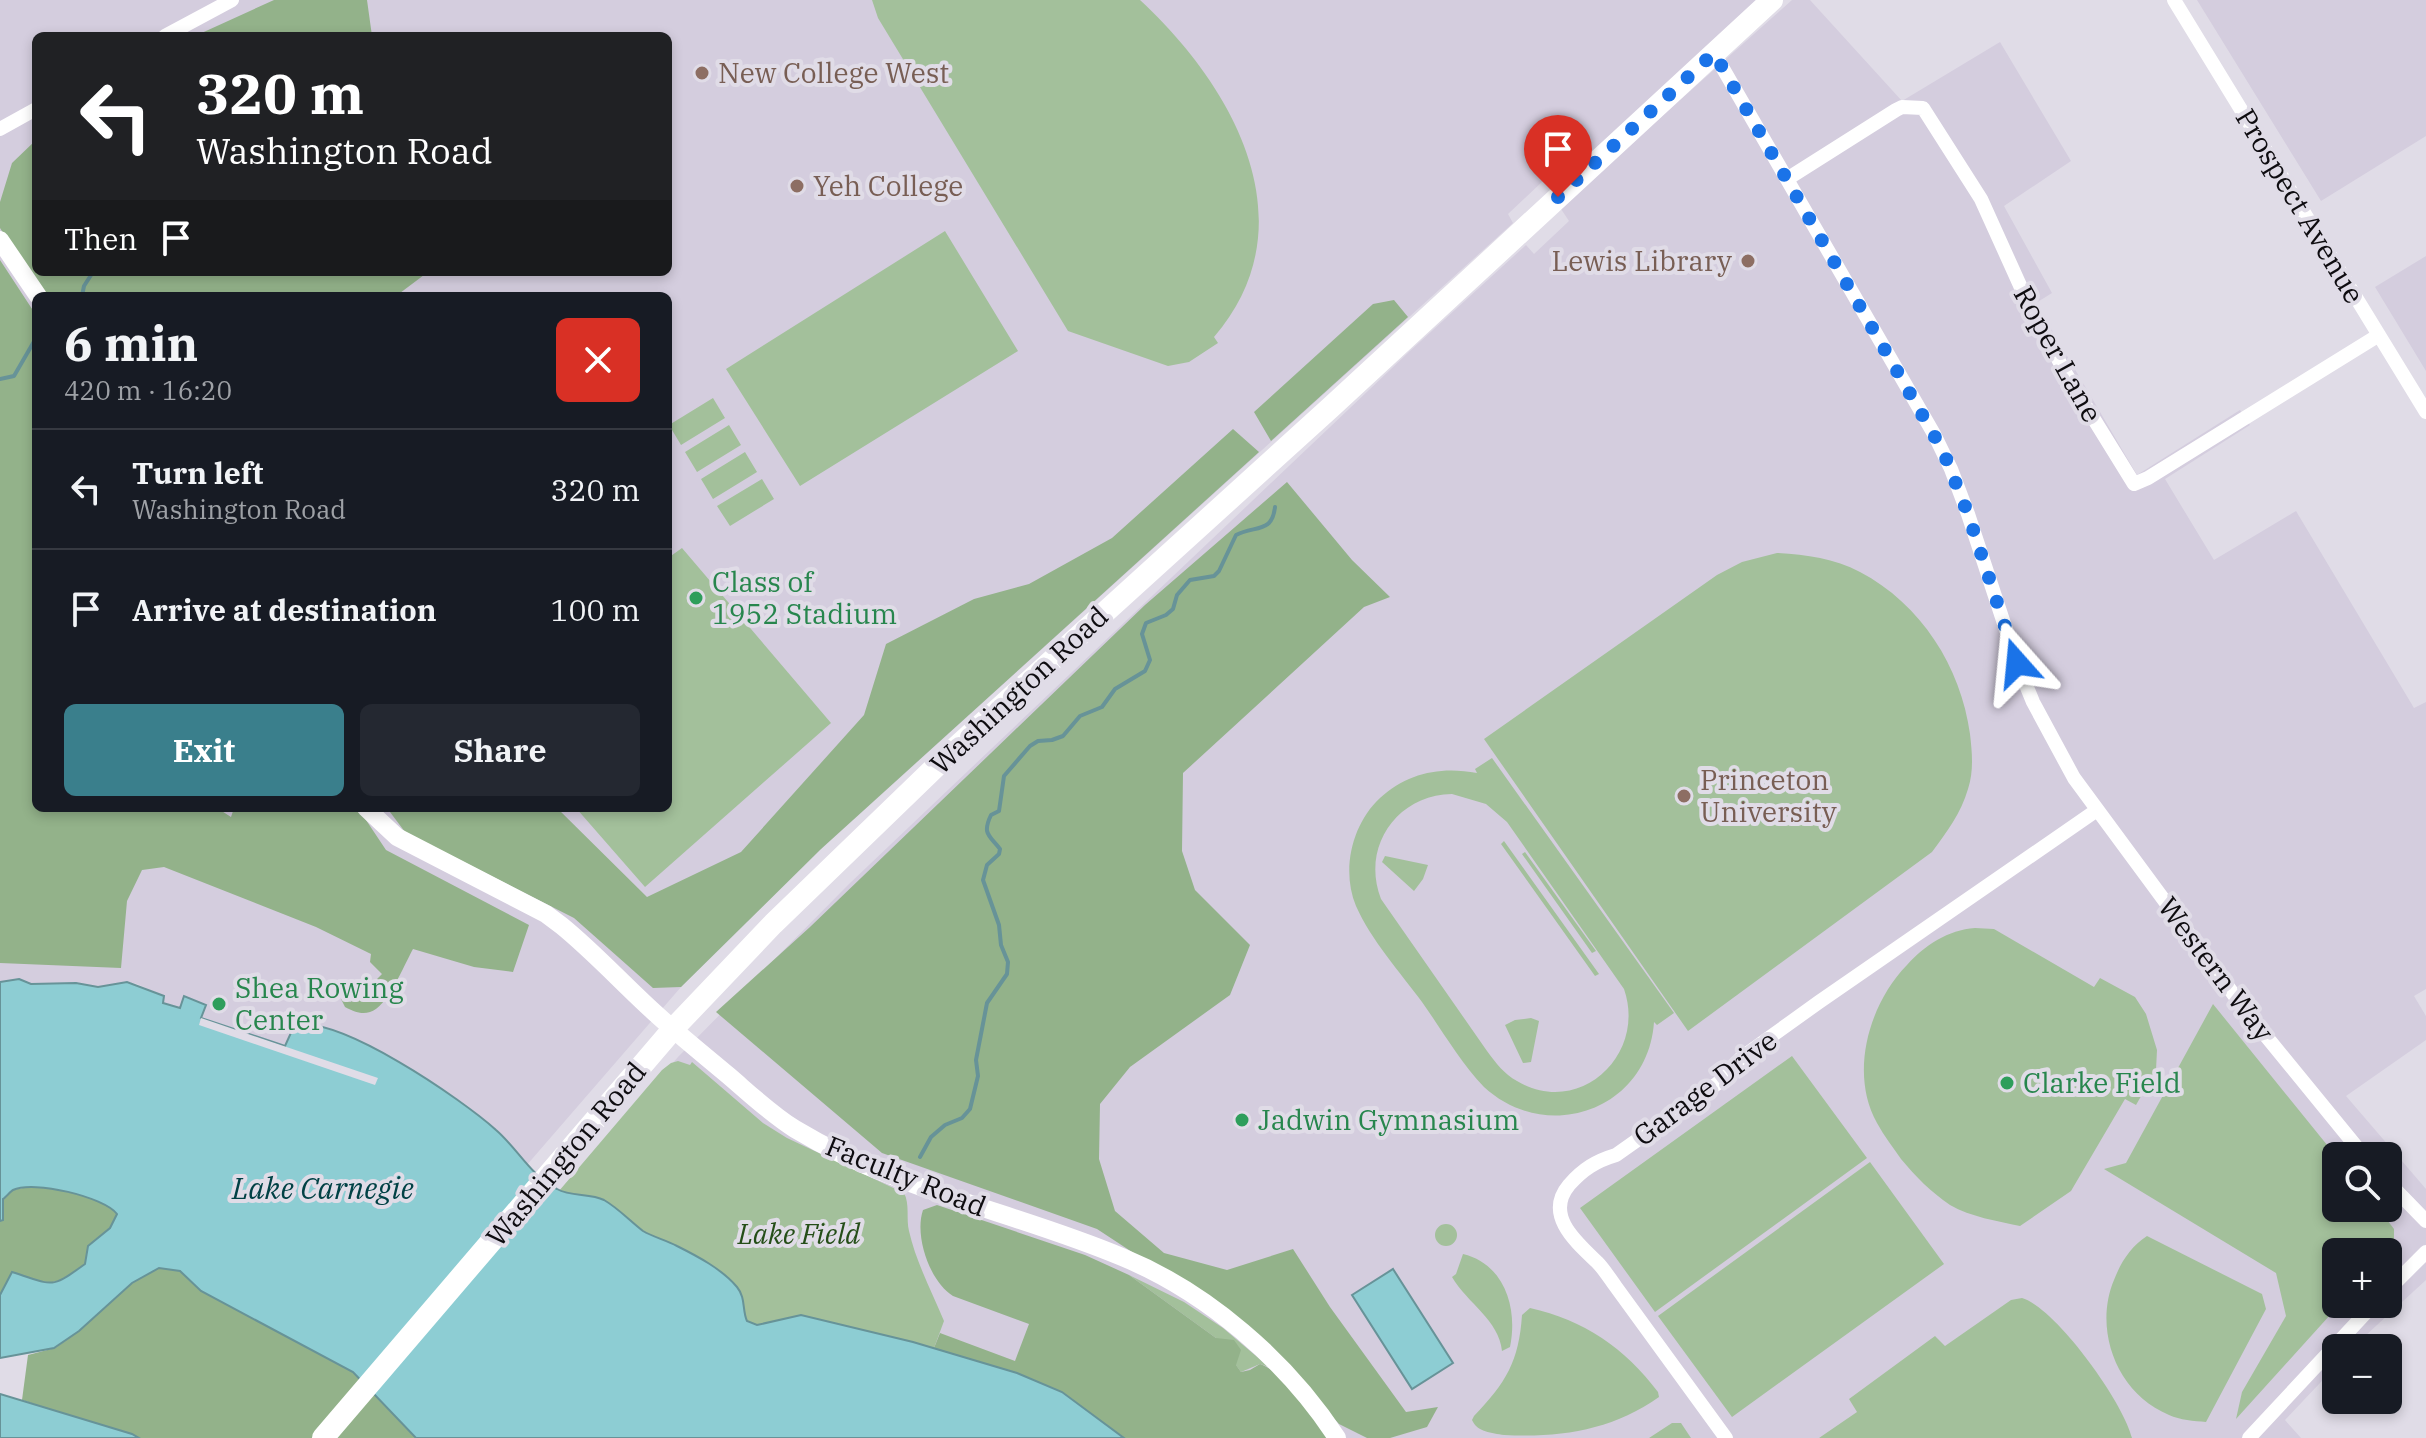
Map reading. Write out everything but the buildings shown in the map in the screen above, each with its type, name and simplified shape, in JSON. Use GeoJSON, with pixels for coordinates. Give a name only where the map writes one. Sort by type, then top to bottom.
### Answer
{"type":"FeatureCollection","features":[{"type":"Feature","properties":{"kind":"main road","name":"Washington Road"},"geometry":{"type":"LineString","coordinates":[[323,1438],[673,1029],[773,924],[951,752],[1772,0]]}},
{"type":"Feature","properties":{"kind":"street"},"geometry":{"type":"LineString","coordinates":[[172,32],[232,0]]}},
{"type":"Feature","properties":{"kind":"street","name":"Prospect Avenue"},"geometry":{"type":"LineString","coordinates":[[2174,0],[2426,412]]}},
{"type":"Feature","properties":{"kind":"street","name":"Western Way"},"geometry":{"type":"LineString","coordinates":[[1714,53],[1920,408],[1951,469],[2017,663],[2033,702],[2074,778],[2248,1014],[2353,1142]]}},
{"type":"Feature","properties":{"kind":"street","name":"Roper Lane"},"geometry":{"type":"LineString","coordinates":[[1787,179],[1896,110],[1902,107],[1923,108],[1981,199],[2050,346],[2134,484],[2379,335]]}},
{"type":"Feature","properties":{"kind":"street"},"geometry":{"type":"LineString","coordinates":[[1,130],[32,111]]}},
{"type":"Feature","properties":{"kind":"street"},"geometry":{"type":"LineString","coordinates":[[0,240],[35,292]]}},
{"type":"Feature","properties":{"kind":"street","name":"Garage Drive"},"geometry":{"type":"LineString","coordinates":[[1726,1438],[1607,1275],[1572,1239],[1559,1215],[1563,1192],[1581,1172],[1598,1160],[1616,1155],[1718,1083],[1741,1058],[1793,1020],[2097,810]]}},
{"type":"Feature","properties":{"kind":"street","name":"Faculty Road"},"geometry":{"type":"LineString","coordinates":[[370,812],[397,837],[554,920],[580,940],[673,1029],[769,1110],[831,1148],[920,1189],[1119,1255],[1179,1287],[1233,1326],[1282,1370],[1305,1394],[1337,1438]]}},
{"type":"Feature","properties":{"kind":"street"},"geometry":{"type":"LineString","coordinates":[[2402,1196],[2426,1221]]}},
{"type":"Feature","properties":{"kind":"street"},"geometry":{"type":"LineString","coordinates":[[2402,1276],[2426,1252]]}},
{"type":"Feature","properties":{"kind":"street"},"geometry":{"type":"LineString","coordinates":[[2249,1438],[2361,1318]]}},
{"type":"Feature","properties":{"kind":"shaded area"},"geometry":{"type":"Polygon","coordinates":[[[0,0],[1759,0],[1552,192],[1544,180],[1508,214],[1513,223],[821,849],[681,987],[526,1166],[500,1133],[468,1106],[425,1078],[352,1038],[294,1026],[285,1046],[201,1018],[206,1005],[184,996],[180,1008],[162,1003],[164,996],[137,984],[127,982],[98,987],[76,983],[31,984],[19,979],[0,982],[0,0]]]}},
{"type":"Feature","properties":{"kind":"shaded area","name":"Princeton University"},"geometry":{"type":"Polygon","coordinates":[[[1792,0],[1810,0],[1902,101],[2000,42],[2071,161],[2004,206],[2052,293],[2036,303],[2137,475],[2240,410],[2250,425],[2165,479],[2214,560],[2296,511],[2414,708],[2426,702],[2426,989],[2414,996],[2426,1016],[2426,1040],[2346,1096],[2386,1142],[2322,1142],[2322,1222],[2402,1222],[2402,1161],[2426,1189],[2426,1280],[2402,1302],[2402,1238],[2322,1238],[2322,1318],[2385,1318],[2367,1334],[2322,1334],[2322,1381],[2285,1420],[2301,1438],[1124,1438],[1112,1427],[559,1191],[678,1057],[849,884],[1410,351],[1526,245],[1534,254],[1569,221],[1561,209],[1792,0]]]}},
{"type":"Feature","properties":{"kind":"shaded area"},"geometry":{"type":"Polygon","coordinates":[[[2197,0],[2426,0],[2426,136],[2321,201],[2197,0]]]}},
{"type":"Feature","properties":{"kind":"shaded area"},"geometry":{"type":"Polygon","coordinates":[[[2426,256],[2426,371],[2375,287],[2426,256]]]}},
{"type":"Feature","properties":{"kind":"green space"},"geometry":{"type":"Polygon","coordinates":[[[274,0],[367,0],[371,32],[204,32],[274,0]]]}},
{"type":"Feature","properties":{"kind":"green space"},"geometry":{"type":"Polygon","coordinates":[[[872,0],[1140,0],[1205,73],[1230,115],[1249,159],[1258,204],[1257,249],[1243,294],[1214,337],[1218,343],[1189,362],[1168,366],[1068,331],[878,18],[872,0]]]}},
{"type":"Feature","properties":{"kind":"green space"},"geometry":{"type":"Polygon","coordinates":[[[32,144],[32,276],[423,276],[401,292],[40,292],[0,228],[0,202],[12,163],[32,144]]]}},
{"type":"Feature","properties":{"kind":"green space"},"geometry":{"type":"Polygon","coordinates":[[[945,231],[1018,351],[800,486],[726,369],[945,231]]]}},
{"type":"Feature","properties":{"kind":"green space"},"geometry":{"type":"Polygon","coordinates":[[[0,260],[32,309],[32,812],[223,812],[231,817],[233,812],[361,812],[386,850],[529,925],[513,972],[474,967],[413,949],[383,1003],[363,1013],[345,1007],[341,999],[351,1002],[357,987],[370,991],[372,984],[382,974],[370,962],[371,954],[316,927],[164,867],[142,870],[127,901],[121,968],[0,963],[0,260]]]}},
{"type":"Feature","properties":{"kind":"green space"},"geometry":{"type":"Polygon","coordinates":[[[1394,300],[1408,317],[1271,441],[1254,412],[1373,304],[1394,300]]]}},
{"type":"Feature","properties":{"kind":"green space"},"geometry":{"type":"Polygon","coordinates":[[[713,398],[725,418],[681,445],[672,430],[672,423],[713,398]]]}},
{"type":"Feature","properties":{"kind":"green space"},"geometry":{"type":"Polygon","coordinates":[[[729,425],[741,445],[697,472],[685,452],[729,425]]]}},
{"type":"Feature","properties":{"kind":"green space"},"geometry":{"type":"Polygon","coordinates":[[[1233,429],[1259,452],[821,849],[681,987],[653,988],[574,918],[405,832],[390,812],[561,812],[647,897],[741,852],[864,715],[886,644],[974,599],[1029,584],[1112,538],[1233,429]]]}},
{"type":"Feature","properties":{"kind":"green space"},"geometry":{"type":"Polygon","coordinates":[[[745,452],[757,472],[713,499],[701,479],[745,452]]]}},
{"type":"Feature","properties":{"kind":"green space"},"geometry":{"type":"Polygon","coordinates":[[[762,479],[774,499],[730,526],[717,506],[762,479]]]}},
{"type":"Feature","properties":{"kind":"green space"},"geometry":{"type":"Polygon","coordinates":[[[1287,482],[1352,560],[1390,597],[1364,607],[1183,773],[1182,851],[1195,890],[1250,945],[1230,995],[1130,1067],[1100,1104],[1099,1159],[1115,1211],[1164,1253],[1227,1270],[1293,1249],[1330,1307],[1406,1412],[1438,1407],[1427,1427],[1390,1438],[1367,1438],[1339,1424],[1263,1342],[1097,1229],[882,1153],[716,1012],[810,927],[1145,605],[1287,482]]]}},
{"type":"Feature","properties":{"kind":"green space"},"geometry":{"type":"Polygon","coordinates":[[[682,548],[831,723],[645,887],[579,812],[672,812],[672,555],[682,548]]]}},
{"type":"Feature","properties":{"kind":"green space"},"geometry":{"type":"Polygon","coordinates":[[[1777,553],[1820,558],[1850,567],[1882,585],[1919,620],[1934,640],[1958,685],[1970,734],[1970,782],[1957,814],[1932,852],[1688,1031],[1484,739],[1717,575],[1742,562],[1777,553]]]}},
{"type":"Feature","properties":{"kind":"green space"},"geometry":{"type":"Polygon","coordinates":[[[1492,758],[1674,1013],[1657,1025],[1654,1022],[1648,1052],[1634,1077],[1614,1097],[1590,1109],[1564,1115],[1536,1114],[1509,1104],[1484,1087],[1378,943],[1356,906],[1349,878],[1352,848],[1370,809],[1390,789],[1413,777],[1450,770],[1477,773],[1475,769],[1492,758]],[[1452,794],[1432,797],[1400,814],[1388,828],[1376,861],[1376,880],[1381,899],[1504,1072],[1540,1090],[1563,1092],[1584,1086],[1602,1074],[1617,1057],[1626,1036],[1629,1013],[1624,989],[1507,822],[1486,804],[1452,794]]]}},
{"type":"Feature","properties":{"kind":"green space"},"geometry":{"type":"Polygon","coordinates":[[[1504,841],[1599,974],[1595,976],[1501,844],[1504,841]]]}},
{"type":"Feature","properties":{"kind":"green space"},"geometry":{"type":"Polygon","coordinates":[[[1525,852],[1596,951],[1592,953],[1522,854],[1525,852]]]}},
{"type":"Feature","properties":{"kind":"green space"},"geometry":{"type":"Polygon","coordinates":[[[1385,856],[1428,865],[1414,891],[1382,862],[1385,856]]]}},
{"type":"Feature","properties":{"kind":"green space","name":"Clarke Field"},"geometry":{"type":"Polygon","coordinates":[[[1975,928],[1994,929],[2094,987],[2100,978],[2135,997],[2146,1014],[2157,1050],[2156,1070],[2136,1105],[2125,1099],[2071,1191],[2020,1226],[1958,1209],[1924,1184],[1901,1159],[1880,1128],[1869,1103],[1865,1083],[1867,1040],[1882,999],[1894,981],[1929,945],[1946,935],[1975,928]]]}},
{"type":"Feature","properties":{"kind":"green space"},"geometry":{"type":"Polygon","coordinates":[[[2213,1004],[2325,1142],[2322,1142],[2322,1222],[2389,1222],[2394,1229],[2394,1238],[2322,1238],[2322,1318],[2327,1318],[2236,1419],[2242,1392],[2286,1316],[2276,1273],[2104,1169],[2126,1163],[2213,1004]]]}},
{"type":"Feature","properties":{"kind":"green space"},"geometry":{"type":"Polygon","coordinates":[[[1531,1018],[1539,1021],[1531,1062],[1523,1063],[1505,1025],[1531,1018]]]}},
{"type":"Feature","properties":{"kind":"green space"},"geometry":{"type":"Polygon","coordinates":[[[1792,1056],[1867,1158],[1655,1312],[1580,1208],[1792,1056]]]}},
{"type":"Feature","properties":{"kind":"green space","name":"Lake Field"},"geometry":{"type":"Polygon","coordinates":[[[678,1061],[690,1065],[692,1062],[763,1123],[787,1138],[904,1193],[912,1243],[944,1321],[934,1348],[802,1315],[757,1325],[747,1321],[708,1263],[646,1233],[603,1199],[559,1191],[662,1070],[678,1061]]]}},
{"type":"Feature","properties":{"kind":"green space"},"geometry":{"type":"Polygon","coordinates":[[[1870,1162],[1944,1264],[1732,1417],[1658,1316],[1870,1162]]]}},
{"type":"Feature","properties":{"kind":"green space"},"geometry":{"type":"Polygon","coordinates":[[[34,1186],[91,1198],[117,1214],[110,1228],[88,1246],[86,1264],[65,1278],[51,1282],[13,1272],[0,1295],[3,1199],[12,1190],[34,1186]]]}},
{"type":"Feature","properties":{"kind":"green space"},"geometry":{"type":"Polygon","coordinates":[[[937,1205],[1085,1255],[1129,1275],[1216,1338],[1234,1340],[1241,1350],[1236,1365],[1241,1372],[1260,1364],[1281,1377],[1327,1438],[1124,1438],[1062,1392],[1017,1373],[934,1348],[940,1333],[1015,1361],[1029,1324],[953,1296],[937,1280],[922,1245],[921,1221],[923,1210],[937,1205]]]}},
{"type":"Feature","properties":{"kind":"green space"},"geometry":{"type":"Polygon","coordinates":[[[1446,1224],[1454,1227],[1457,1235],[1454,1243],[1446,1246],[1438,1243],[1435,1235],[1438,1227],[1446,1224]]]}},
{"type":"Feature","properties":{"kind":"green space"},"geometry":{"type":"Polygon","coordinates":[[[2147,1236],[2262,1294],[2266,1309],[2206,1422],[2178,1418],[2151,1405],[2123,1376],[2114,1358],[2108,1339],[2108,1299],[2123,1261],[2147,1236]]]}},
{"type":"Feature","properties":{"kind":"green space"},"geometry":{"type":"Polygon","coordinates":[[[1463,1254],[1489,1267],[1505,1290],[1510,1304],[1512,1333],[1510,1347],[1502,1351],[1500,1340],[1489,1321],[1452,1277],[1463,1254]]]}},
{"type":"Feature","properties":{"kind":"green space"},"geometry":{"type":"Polygon","coordinates":[[[159,1268],[180,1271],[201,1291],[353,1372],[416,1438],[139,1438],[22,1400],[28,1355],[55,1348],[79,1331],[132,1283],[159,1268]]]}},
{"type":"Feature","properties":{"kind":"green space"},"geometry":{"type":"Polygon","coordinates":[[[1129,1275],[1184,1302],[1223,1328],[1269,1367],[1260,1364],[1241,1372],[1216,1338],[1129,1275]]]}},
{"type":"Feature","properties":{"kind":"green space"},"geometry":{"type":"Polygon","coordinates":[[[2022,1298],[2036,1305],[2070,1337],[2103,1381],[2132,1438],[1819,1438],[1857,1412],[1849,1399],[1935,1336],[1945,1346],[2011,1300],[2022,1298]]]}},
{"type":"Feature","properties":{"kind":"green space"},"geometry":{"type":"Polygon","coordinates":[[[1530,1308],[1568,1320],[1602,1338],[1632,1362],[1659,1397],[1623,1417],[1585,1430],[1546,1435],[1504,1435],[1477,1427],[1472,1420],[1495,1393],[1509,1370],[1518,1346],[1522,1315],[1530,1308]]]}},
{"type":"Feature","properties":{"kind":"green space"},"geometry":{"type":"Polygon","coordinates":[[[1672,1423],[1681,1423],[1691,1438],[1649,1438],[1672,1423]]]}},
{"type":"Feature","properties":{"kind":"water","name":"Lake Carnegie"},"geometry":{"type":"Polygon","coordinates":[[[19,979],[31,984],[76,983],[98,987],[127,982],[164,996],[163,1003],[180,1008],[184,996],[206,1005],[201,1018],[285,1046],[294,1026],[314,1026],[368,1045],[429,1080],[480,1116],[548,1183],[562,1191],[604,1200],[643,1231],[717,1269],[740,1291],[747,1321],[757,1325],[801,1315],[913,1342],[1017,1373],[1062,1392],[1124,1438],[416,1438],[353,1372],[201,1291],[180,1271],[159,1268],[132,1283],[79,1331],[54,1348],[0,1358],[0,1295],[12,1272],[51,1283],[64,1278],[85,1264],[88,1246],[110,1228],[117,1214],[84,1196],[23,1187],[13,1190],[3,1199],[3,1220],[0,1221],[0,982],[19,979]]]}},
{"type":"Feature","properties":{"kind":"water"},"geometry":{"type":"Polygon","coordinates":[[[1393,1269],[1453,1363],[1412,1389],[1352,1295],[1393,1269]]]}},
{"type":"Feature","properties":{"kind":"water"},"geometry":{"type":"Polygon","coordinates":[[[0,1394],[132,1434],[139,1438],[0,1438],[0,1394]]]}},
{"type":"Feature","properties":{"kind":"pier"},"geometry":{"type":"Polygon","coordinates":[[[201,1018],[378,1078],[375,1085],[199,1025],[201,1018]]]}},
{"type":"Feature","properties":{"kind":"waterway"},"geometry":{"type":"LineString","coordinates":[[83,292],[90,276]]}},
{"type":"Feature","properties":{"kind":"waterway"},"geometry":{"type":"LineString","coordinates":[[0,379],[14,376],[32,345]]}},
{"type":"Feature","properties":{"kind":"waterway"},"geometry":{"type":"LineString","coordinates":[[920,1157],[931,1137],[945,1125],[962,1118],[970,1109],[978,1076],[976,1060],[987,1003],[1007,974],[1008,962],[1001,945],[999,925],[983,880],[987,865],[999,854],[1000,849],[988,834],[987,826],[991,815],[999,811],[1004,776],[1030,746],[1038,741],[1063,736],[1080,716],[1102,707],[1115,689],[1145,671],[1150,660],[1142,634],[1146,623],[1173,609],[1177,595],[1190,580],[1214,576],[1236,535],[1266,525],[1275,507]]}},
{"type":"Feature","properties":{"kind":"place","name":"New College West"},"geometry":{"type":"Point","coordinates":[702,73]}},
{"type":"Feature","properties":{"kind":"place","name":"Yeh College"},"geometry":{"type":"Point","coordinates":[797,186]}},
{"type":"Feature","properties":{"kind":"place","name":"Lewis Library"},"geometry":{"type":"Point","coordinates":[1748,261]}},
{"type":"Feature","properties":{"kind":"place","name":"Class of 1952 Stadium"},"geometry":{"type":"Point","coordinates":[696,598]}},
{"type":"Feature","properties":{"kind":"place","name":"Princeton University"},"geometry":{"type":"Point","coordinates":[1684,796]}},
{"type":"Feature","properties":{"kind":"place","name":"Shea Rowing Center"},"geometry":{"type":"Point","coordinates":[219,1004]}},
{"type":"Feature","properties":{"kind":"place","name":"Clarke Field"},"geometry":{"type":"Point","coordinates":[2007,1083]}},
{"type":"Feature","properties":{"kind":"place","name":"Jadwin Gymnasium"},"geometry":{"type":"Point","coordinates":[1242,1120]}},
{"type":"Feature","properties":{"kind":"route"},"geometry":{"type":"LineString","coordinates":[[1558,197],[1714,53],[1943,451],[1968,514],[2017,663]]}}]}
